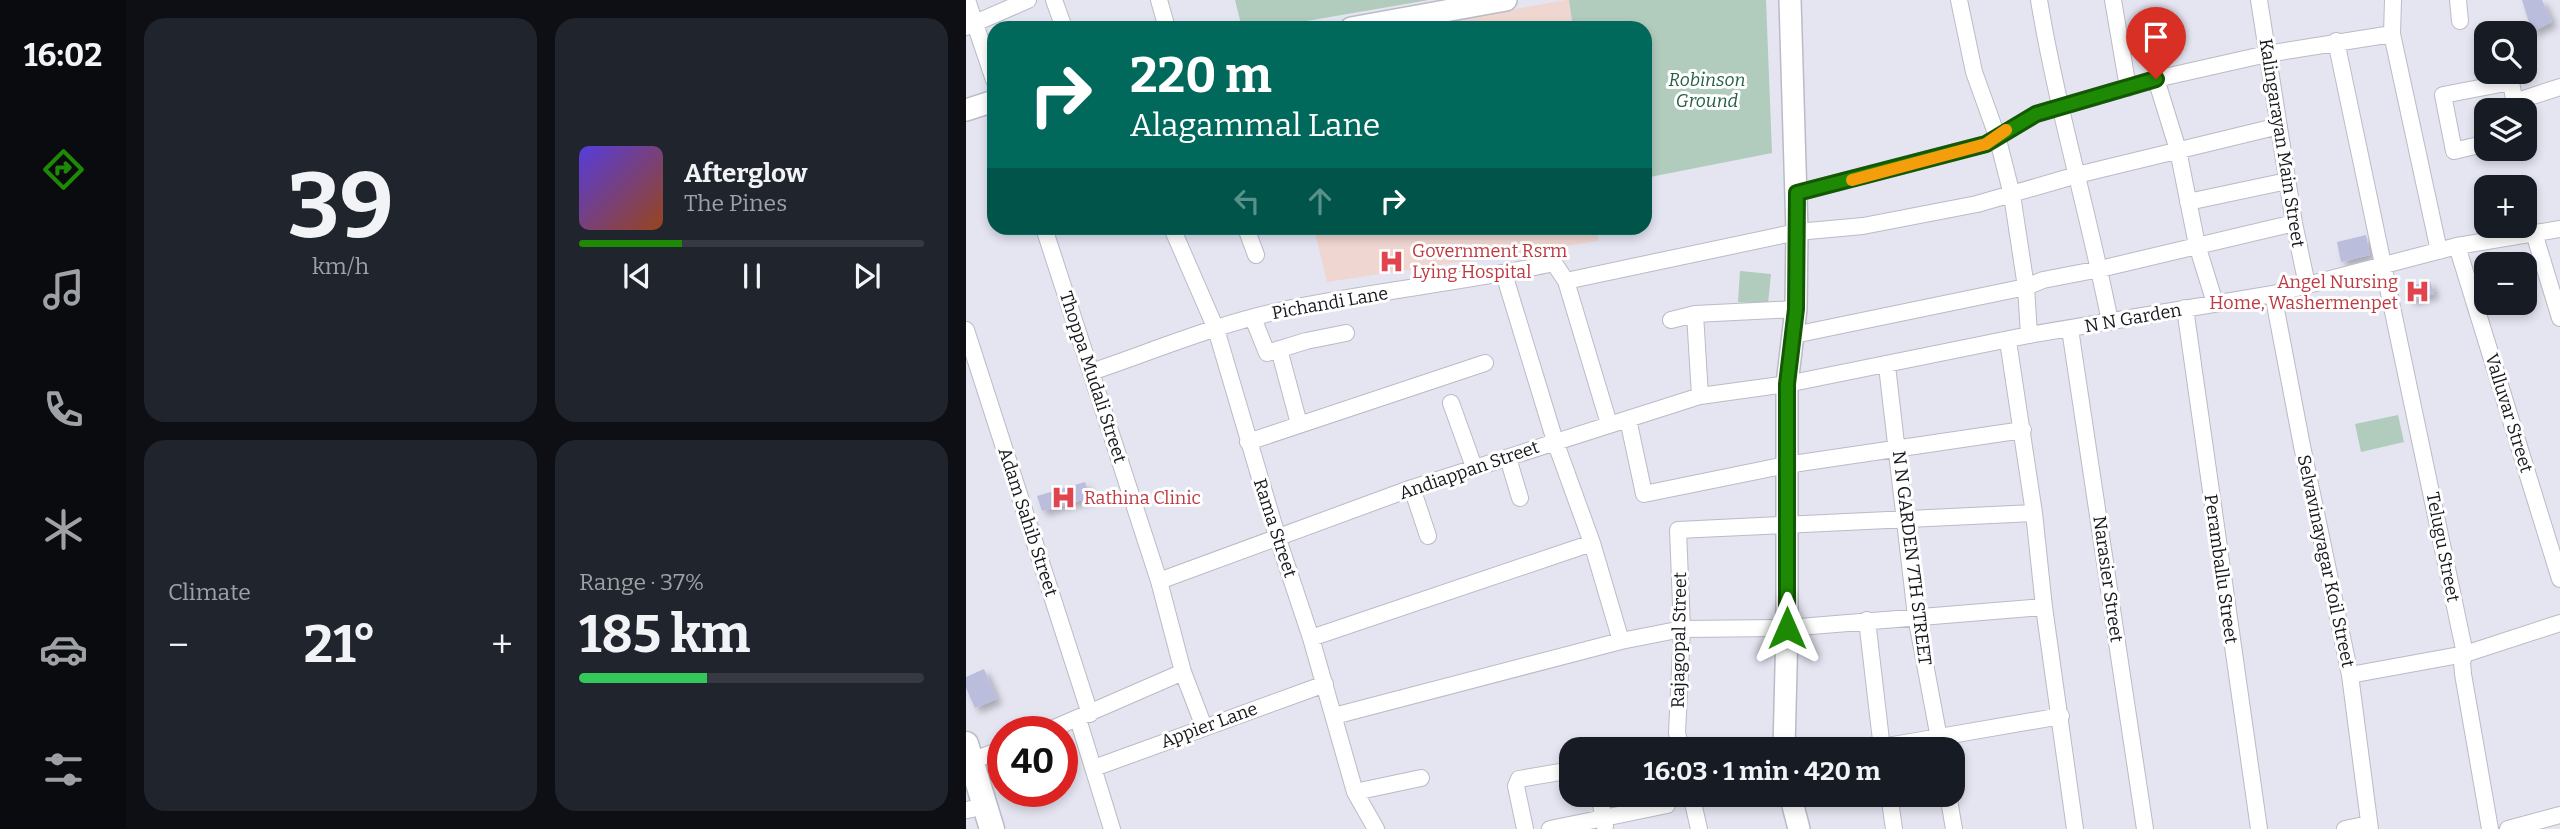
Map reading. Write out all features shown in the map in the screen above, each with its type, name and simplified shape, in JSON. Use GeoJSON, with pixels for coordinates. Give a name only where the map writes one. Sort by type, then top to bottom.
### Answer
{"type":"FeatureCollection","features":[{"type":"Feature","properties":{"kind":"main road"},"geometry":{"type":"LineString","coordinates":[[969,753],[992,829]]}},
{"type":"Feature","properties":{"kind":"street"},"geometry":{"type":"LineString","coordinates":[[967,0],[970,25],[987,64]]}},
{"type":"Feature","properties":{"kind":"street"},"geometry":{"type":"LineString","coordinates":[[970,25],[1028,0]]}},
{"type":"Feature","properties":{"kind":"street"},"geometry":{"type":"LineString","coordinates":[[1054,0],[1062,21]]}},
{"type":"Feature","properties":{"kind":"street"},"geometry":{"type":"LineString","coordinates":[[1158,0],[1165,21]]}},
{"type":"Feature","properties":{"kind":"street"},"geometry":{"type":"LineString","coordinates":[[1390,21],[1506,0]]}},
{"type":"Feature","properties":{"kind":"street"},"geometry":{"type":"LineString","coordinates":[[1784,737],[1787,384],[1796,309],[1797,232],[1790,0]]}},
{"type":"Feature","properties":{"kind":"street"},"geometry":{"type":"LineString","coordinates":[[1959,0],[1974,72],[1997,136],[2012,195],[2026,287],[2029,335]]}},
{"type":"Feature","properties":{"kind":"street"},"geometry":{"type":"LineString","coordinates":[[2039,0],[2049,61],[2110,322]]}},
{"type":"Feature","properties":{"kind":"street"},"geometry":{"type":"LineString","coordinates":[[2113,0],[2128,88]]}},
{"type":"Feature","properties":{"kind":"street","name":"Kalingarayan Main Street"},"geometry":{"type":"LineString","coordinates":[[2259,0],[2294,223],[2307,285]]}},
{"type":"Feature","properties":{"kind":"street"},"geometry":{"type":"LineString","coordinates":[[2393,0],[2392,34],[2439,251]]}},
{"type":"Feature","properties":{"kind":"street"},"geometry":{"type":"LineString","coordinates":[[2460,21],[2463,1]]}},
{"type":"Feature","properties":{"kind":"street"},"geometry":{"type":"LineString","coordinates":[[1797,193],[1986,144],[2036,114],[2156,79],[2267,54],[2392,34]]}},
{"type":"Feature","properties":{"kind":"street","name":"Telugu Street"},"geometry":{"type":"LineString","coordinates":[[2336,41],[2465,654],[2463,674],[2490,829]]}},
{"type":"Feature","properties":{"kind":"street"},"geometry":{"type":"LineString","coordinates":[[2156,79],[2178,150],[2197,245],[2215,303]]}},
{"type":"Feature","properties":{"kind":"street"},"geometry":{"type":"LineString","coordinates":[[2474,147],[2454,151],[2443,95],[2511,82],[2514,98]]}},
{"type":"Feature","properties":{"kind":"street"},"geometry":{"type":"LineString","coordinates":[[2534,98],[2560,87]]}},
{"type":"Feature","properties":{"kind":"street"},"geometry":{"type":"LineString","coordinates":[[966,110],[987,103]]}},
{"type":"Feature","properties":{"kind":"street"},"geometry":{"type":"LineString","coordinates":[[1609,424],[1566,282],[1797,232],[1863,226],[2012,195],[2077,175],[2278,126]]}},
{"type":"Feature","properties":{"kind":"street"},"geometry":{"type":"LineString","coordinates":[[2189,202],[2287,181]]}},
{"type":"Feature","properties":{"kind":"street"},"geometry":{"type":"LineString","coordinates":[[1794,335],[2026,287],[2060,276],[2100,270],[2294,223]]}},
{"type":"Feature","properties":{"kind":"street","name":"N N Garden"},"geometry":{"type":"LineString","coordinates":[[2537,233],[2560,229]]}},
{"type":"Feature","properties":{"kind":"street","name":"Thoppa Mudali Street"},"geometry":{"type":"LineString","coordinates":[[1046,235],[1158,581],[1183,672],[1204,727]]}},
{"type":"Feature","properties":{"kind":"street","name":"Rama Street"},"geometry":{"type":"LineString","coordinates":[[1175,235],[1216,329],[1248,442],[1325,684],[1355,792],[1376,829]]}},
{"type":"Feature","properties":{"kind":"street"},"geometry":{"type":"LineString","coordinates":[[1249,235],[1256,255]]}},
{"type":"Feature","properties":{"kind":"street","name":"N N Garden"},"geometry":{"type":"LineString","coordinates":[[1787,384],[1887,366],[2029,335],[2273,294],[2457,246],[2504,238]]}},
{"type":"Feature","properties":{"kind":"street"},"geometry":{"type":"LineString","coordinates":[[2536,238],[2560,318]]}},
{"type":"Feature","properties":{"kind":"street","name":"Valluvar Street"},"geometry":{"type":"LineString","coordinates":[[2457,246],[2560,579]]}},
{"type":"Feature","properties":{"kind":"street","name":"Pichandi Lane"},"geometry":{"type":"LineString","coordinates":[[1091,372],[1253,318],[1327,302],[1504,274],[1554,263],[1566,282]]}},
{"type":"Feature","properties":{"kind":"street"},"geometry":{"type":"LineString","coordinates":[[1504,274],[1555,441],[1592,543],[1621,641]]}},
{"type":"Feature","properties":{"kind":"street","name":"Selvavinayagar Koil Street"},"geometry":{"type":"LineString","coordinates":[[2273,294],[2350,675],[2369,826]]}},
{"type":"Feature","properties":{"kind":"street","name":"Peramballu Street"},"geometry":{"type":"LineString","coordinates":[[2185,308],[2259,829]]}},
{"type":"Feature","properties":{"kind":"street"},"geometry":{"type":"LineString","coordinates":[[1671,320],[1695,314],[1796,309]]}},
{"type":"Feature","properties":{"kind":"street"},"geometry":{"type":"LineString","coordinates":[[1695,314],[1700,396]]}},
{"type":"Feature","properties":{"kind":"street"},"geometry":{"type":"LineString","coordinates":[[1253,318],[1267,353],[1346,333]]}},
{"type":"Feature","properties":{"kind":"street","name":"Narasier Street"},"geometry":{"type":"LineString","coordinates":[[2070,329],[2145,829]]}},
{"type":"Feature","properties":{"kind":"street","name":"Adam Sahib Street"},"geometry":{"type":"LineString","coordinates":[[966,330],[1084,716],[1094,768],[1112,829]]}},
{"type":"Feature","properties":{"kind":"street"},"geometry":{"type":"LineString","coordinates":[[2008,341],[2023,430],[2075,829]]}},
{"type":"Feature","properties":{"kind":"street"},"geometry":{"type":"LineString","coordinates":[[1279,349],[1299,424]]}},
{"type":"Feature","properties":{"kind":"street"},"geometry":{"type":"LineString","coordinates":[[1248,442],[1485,363]]}},
{"type":"Feature","properties":{"kind":"street","name":"N N GARDEN 7TH STREET"},"geometry":{"type":"LineString","coordinates":[[1887,366],[1916,616],[1939,737]]}},
{"type":"Feature","properties":{"kind":"street","name":"Andiappan Street"},"geometry":{"type":"LineString","coordinates":[[1158,581],[1412,488],[1609,424],[1700,396],[1787,384]]}},
{"type":"Feature","properties":{"kind":"street"},"geometry":{"type":"LineString","coordinates":[[1451,403],[1474,467]]}},
{"type":"Feature","properties":{"kind":"street"},"geometry":{"type":"LineString","coordinates":[[1628,419],[1644,494],[1786,465],[2023,430]]}},
{"type":"Feature","properties":{"kind":"street"},"geometry":{"type":"LineString","coordinates":[[1508,458],[1520,498]]}},
{"type":"Feature","properties":{"kind":"street"},"geometry":{"type":"LineString","coordinates":[[1412,488],[1428,536]]}},
{"type":"Feature","properties":{"kind":"street"},"geometry":{"type":"LineString","coordinates":[[1786,524],[2034,513]]}},
{"type":"Feature","properties":{"kind":"street","name":"Rajagopal Street"},"geometry":{"type":"LineString","coordinates":[[1678,737],[1682,629],[1678,530],[1786,524]]}},
{"type":"Feature","properties":{"kind":"street"},"geometry":{"type":"LineString","coordinates":[[1311,638],[1592,543]]}},
{"type":"Feature","properties":{"kind":"street"},"geometry":{"type":"LineString","coordinates":[[1334,716],[1621,641],[1682,629],[1787,628],[2045,607]]}},
{"type":"Feature","properties":{"kind":"street"},"geometry":{"type":"LineString","coordinates":[[1867,620],[1877,737]]}},
{"type":"Feature","properties":{"kind":"street"},"geometry":{"type":"LineString","coordinates":[[2350,675],[2465,654],[2560,623]]}},
{"type":"Feature","properties":{"kind":"street"},"geometry":{"type":"LineString","coordinates":[[1078,718],[1183,672]]}},
{"type":"Feature","properties":{"kind":"street","name":"Appier Lane"},"geometry":{"type":"LineString","coordinates":[[1094,768],[1325,684]]}},
{"type":"Feature","properties":{"kind":"street"},"geometry":{"type":"LineString","coordinates":[[1965,737],[2061,716]]}},
{"type":"Feature","properties":{"kind":"street"},"geometry":{"type":"LineString","coordinates":[[969,753],[987,751]]}},
{"type":"Feature","properties":{"kind":"street"},"geometry":{"type":"LineString","coordinates":[[1525,829],[1516,786],[1519,779],[1559,772]]}},
{"type":"Feature","properties":{"kind":"street"},"geometry":{"type":"LineString","coordinates":[[1355,792],[1421,778]]}},
{"type":"Feature","properties":{"kind":"street"},"geometry":{"type":"LineString","coordinates":[[1550,829],[1604,824],[1660,807]]}},
{"type":"Feature","properties":{"kind":"street"},"geometry":{"type":"LineString","coordinates":[[1694,807],[1699,829]]}},
{"type":"Feature","properties":{"kind":"street"},"geometry":{"type":"LineString","coordinates":[[1793,807],[1799,829]]}},
{"type":"Feature","properties":{"kind":"street"},"geometry":{"type":"LineString","coordinates":[[1891,807],[1894,829]]}},
{"type":"Feature","properties":{"kind":"street"},"geometry":{"type":"LineString","coordinates":[[1950,807],[1954,829]]}},
{"type":"Feature","properties":{"kind":"street"},"geometry":{"type":"LineString","coordinates":[[2508,829],[2560,815]]}},
{"type":"Feature","properties":{"kind":"street"},"geometry":{"type":"LineString","coordinates":[[2345,829],[2369,826]]}},
{"type":"Feature","properties":{"kind":"shaded area"},"geometry":{"type":"Polygon","coordinates":[[[1569,0],[1572,21],[1449,21],[1569,0]]]}},
{"type":"Feature","properties":{"kind":"shaded area","name":"Government Rsrm Lying Hospital"},"geometry":{"type":"Polygon","coordinates":[[[1316,235],[1598,235],[1598,241],[1327,282],[1316,235]]]}},
{"type":"Feature","properties":{"kind":"green space"},"geometry":{"type":"Polygon","coordinates":[[[1235,0],[1429,0],[1306,21],[1240,21],[1235,0]]]}},
{"type":"Feature","properties":{"kind":"green space","name":"Robinson Ground"},"geometry":{"type":"Polygon","coordinates":[[[1569,0],[1766,0],[1772,153],[1652,177],[1652,21],[1572,21],[1569,0]]]}},
{"type":"Feature","properties":{"kind":"green space"},"geometry":{"type":"Polygon","coordinates":[[[1740,271],[1771,274],[1768,304],[1738,302],[1740,271]]]}},
{"type":"Feature","properties":{"kind":"green space"},"geometry":{"type":"Polygon","coordinates":[[[2398,415],[2404,442],[2361,452],[2355,424],[2398,415]]]}},
{"type":"Feature","properties":{"kind":"building"},"geometry":{"type":"Polygon","coordinates":[[[2522,0],[2542,0],[2552,22],[2537,30],[2537,21],[2529,21],[2522,0]]]}},
{"type":"Feature","properties":{"kind":"building"},"geometry":{"type":"Polygon","coordinates":[[[2366,235],[2370,255],[2341,262],[2337,242],[2366,235]]]}},
{"type":"Feature","properties":{"kind":"building"},"geometry":{"type":"Polygon","coordinates":[[[2430,281],[2434,294],[2410,301],[2407,287],[2430,281]]]}},
{"type":"Feature","properties":{"kind":"building"},"geometry":{"type":"Polygon","coordinates":[[[1085,482],[1090,498],[1042,511],[1037,496],[1085,482]]]}},
{"type":"Feature","properties":{"kind":"building"},"geometry":{"type":"Polygon","coordinates":[[[984,669],[997,699],[975,708],[966,688],[966,677],[984,669]]]}},
{"type":"Feature","properties":{"kind":"slow traffic"},"geometry":{"type":"LineString","coordinates":[[1852,180],[1986,144],[2006,130]]}},
{"type":"Feature","properties":{"kind":"place","name":"Government Rsrm Lying Hospital"},"geometry":{"type":"Point","coordinates":[1392,261]}},
{"type":"Feature","properties":{"kind":"place","name":"Angel Nursing Home, Washermenpet"},"geometry":{"type":"Point","coordinates":[2418,292]}},
{"type":"Feature","properties":{"kind":"place","name":"Rathina Clinic"},"geometry":{"type":"Point","coordinates":[1064,498]}},
{"type":"Feature","properties":{"kind":"route"},"geometry":{"type":"LineString","coordinates":[[1787,628],[1787,384],[1796,309],[1797,193],[1986,144],[2036,114],[2156,79]]}}]}
